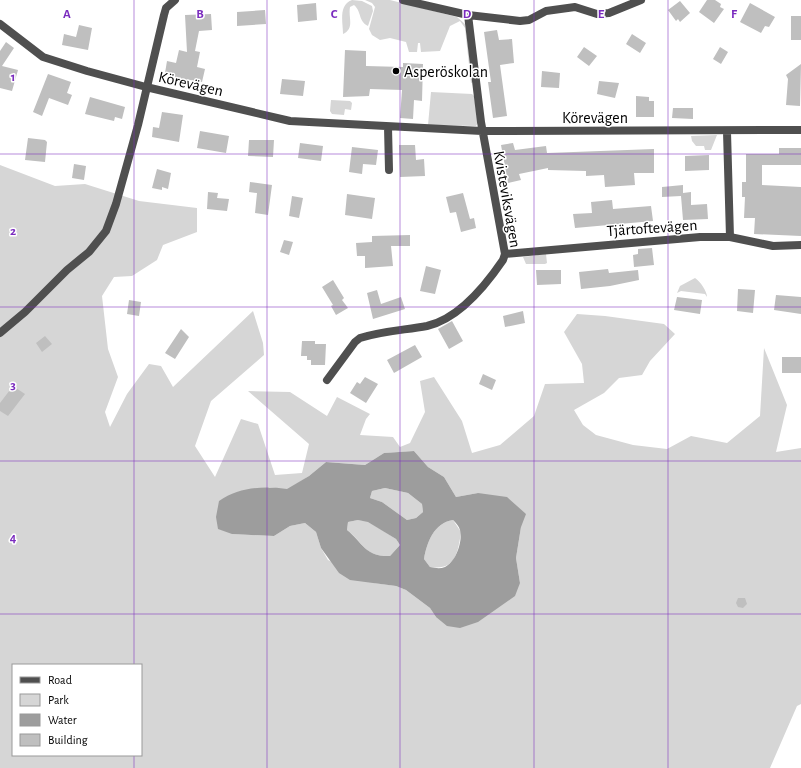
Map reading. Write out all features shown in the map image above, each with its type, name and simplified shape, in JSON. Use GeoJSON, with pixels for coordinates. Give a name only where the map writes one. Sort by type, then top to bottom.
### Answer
{"type":"FeatureCollection","features":[{"type":"Feature","properties":{"kind":"street"},"geometry":{"type":"LineString","coordinates":[[0,334],[25,312],[67,270],[89,252],[106,231],[116,204],[138,125],[166,8],[175,0]]}},
{"type":"Feature","properties":{"kind":"street"},"geometry":{"type":"LineString","coordinates":[[403,0],[468,15],[520,21],[529,20],[546,11],[575,7],[597,14],[609,13],[641,0]]}},
{"type":"Feature","properties":{"kind":"street","name":"Kvisteviksvägen"},"geometry":{"type":"LineString","coordinates":[[327,380],[350,348],[360,338],[429,325],[455,311],[478,294],[497,269],[505,254],[482,130],[468,15]]}},
{"type":"Feature","properties":{"kind":"street","name":"Körevägen"},"geometry":{"type":"LineString","coordinates":[[0,24],[43,57],[146,87],[290,121],[388,127],[482,130],[727,132],[801,130]]}},
{"type":"Feature","properties":{"kind":"street"},"geometry":{"type":"LineString","coordinates":[[388,127],[389,170]]}},
{"type":"Feature","properties":{"kind":"street"},"geometry":{"type":"LineString","coordinates":[[727,132],[730,237]]}},
{"type":"Feature","properties":{"kind":"street","name":"Tjärtoftevägen"},"geometry":{"type":"LineString","coordinates":[[505,254],[627,243],[730,237],[773,246],[801,245]]}},
{"type":"Feature","properties":{"kind":"green space"},"geometry":{"type":"Polygon","coordinates":[[[352,0],[362,1],[372,6],[373,11],[368,26],[361,19],[354,5],[350,7],[350,26],[347,32],[343,34],[343,10],[348,2],[352,0]]]}},
{"type":"Feature","properties":{"kind":"green space"},"geometry":{"type":"Polygon","coordinates":[[[365,0],[390,0],[457,17],[465,24],[473,82],[471,83],[465,28],[460,21],[450,26],[440,51],[421,52],[420,43],[418,43],[417,52],[409,52],[406,42],[390,38],[380,40],[372,35],[369,29],[375,7],[372,3],[365,0]]]}},
{"type":"Feature","properties":{"kind":"green space"},"geometry":{"type":"Polygon","coordinates":[[[431,92],[472,94],[474,96],[478,123],[476,126],[428,125],[431,92]]]}},
{"type":"Feature","properties":{"kind":"green space"},"geometry":{"type":"Polygon","coordinates":[[[331,100],[350,101],[352,103],[351,110],[345,109],[344,115],[332,114],[330,111],[331,100]]]}},
{"type":"Feature","properties":{"kind":"green space"},"geometry":{"type":"Polygon","coordinates":[[[717,135],[711,150],[705,150],[704,146],[696,146],[692,141],[691,136],[717,135]]]}},
{"type":"Feature","properties":{"kind":"green space"},"geometry":{"type":"Polygon","coordinates":[[[0,165],[55,186],[85,184],[139,201],[197,208],[197,232],[163,245],[157,260],[132,276],[114,277],[102,296],[108,349],[118,377],[105,412],[110,427],[127,394],[149,364],[161,366],[173,387],[253,311],[263,343],[264,355],[211,401],[195,446],[215,477],[241,419],[258,424],[275,475],[302,473],[309,444],[248,391],[290,392],[327,416],[337,397],[370,414],[366,419],[360,435],[393,437],[400,447],[410,443],[425,412],[420,381],[434,377],[462,421],[472,453],[500,445],[534,416],[545,384],[584,383],[582,364],[564,332],[577,314],[605,316],[664,324],[675,334],[650,361],[642,375],[619,378],[604,393],[574,410],[583,425],[596,435],[633,445],[667,449],[691,436],[727,443],[760,416],[764,348],[787,405],[776,452],[801,448],[801,704],[797,706],[770,768],[0,768],[0,165]],[[414,451],[384,453],[365,465],[326,462],[309,476],[287,490],[269,487],[232,534],[274,536],[290,526],[305,523],[316,532],[321,548],[328,560],[374,583],[396,586],[406,590],[430,608],[436,617],[520,583],[516,558],[521,527],[478,493],[456,497],[444,477],[428,467],[414,451]]]}},
{"type":"Feature","properties":{"kind":"green space"},"geometry":{"type":"Polygon","coordinates":[[[546,254],[547,263],[545,264],[526,264],[523,257],[546,254]]]}},
{"type":"Feature","properties":{"kind":"green space"},"geometry":{"type":"Polygon","coordinates":[[[695,278],[703,286],[707,297],[705,294],[681,291],[677,293],[680,286],[695,278]]]}},
{"type":"Feature","properties":{"kind":"green space"},"geometry":{"type":"Polygon","coordinates":[[[385,488],[408,493],[422,504],[423,512],[416,518],[407,520],[382,502],[370,498],[372,491],[385,488]]]}},
{"type":"Feature","properties":{"kind":"green space"},"geometry":{"type":"Polygon","coordinates":[[[358,520],[368,521],[396,539],[400,545],[390,556],[381,556],[369,552],[347,530],[348,522],[358,520]]]}},
{"type":"Feature","properties":{"kind":"green space"},"geometry":{"type":"Polygon","coordinates":[[[453,520],[461,532],[454,559],[445,566],[438,568],[430,567],[424,559],[429,540],[436,529],[446,522],[453,520]]]}},
{"type":"Feature","properties":{"kind":"water"},"geometry":{"type":"Polygon","coordinates":[[[414,451],[428,467],[444,477],[456,497],[478,493],[507,497],[526,514],[521,527],[516,558],[520,583],[515,596],[478,622],[460,628],[447,626],[436,617],[430,608],[406,590],[396,586],[350,580],[339,573],[321,548],[316,532],[305,523],[290,526],[274,536],[232,534],[218,529],[216,517],[219,501],[227,496],[243,490],[260,488],[287,489],[309,476],[326,462],[365,465],[384,453],[414,451]],[[385,488],[372,491],[370,498],[382,502],[407,520],[416,518],[423,512],[422,504],[408,493],[385,488]],[[358,520],[348,522],[347,530],[370,552],[382,556],[390,556],[400,545],[396,539],[368,522],[358,520]],[[453,520],[446,522],[436,529],[429,540],[424,559],[430,567],[445,567],[452,561],[458,551],[461,535],[460,529],[453,520]]]}},
{"type":"Feature","properties":{"kind":"building"},"geometry":{"type":"Polygon","coordinates":[[[707,0],[715,0],[721,4],[720,7],[724,9],[714,23],[699,12],[707,0]]]}},
{"type":"Feature","properties":{"kind":"building"},"geometry":{"type":"Polygon","coordinates":[[[680,1],[690,13],[680,22],[678,19],[676,21],[668,10],[680,1]]]}},
{"type":"Feature","properties":{"kind":"building"},"geometry":{"type":"Polygon","coordinates":[[[316,3],[317,20],[298,22],[297,5],[316,3]]]}},
{"type":"Feature","properties":{"kind":"building"},"geometry":{"type":"Polygon","coordinates":[[[750,3],[775,17],[769,27],[765,26],[761,33],[740,22],[750,3]]]}},
{"type":"Feature","properties":{"kind":"building"},"geometry":{"type":"Polygon","coordinates":[[[265,10],[266,24],[237,26],[237,12],[265,10]]]}},
{"type":"Feature","properties":{"kind":"building"},"geometry":{"type":"Polygon","coordinates":[[[211,14],[212,30],[199,31],[195,51],[200,52],[197,67],[205,69],[202,82],[190,80],[190,83],[175,79],[175,75],[165,73],[167,61],[176,63],[179,50],[187,52],[185,15],[211,14]]]}},
{"type":"Feature","properties":{"kind":"building"},"geometry":{"type":"Polygon","coordinates":[[[791,16],[801,16],[801,40],[791,40],[791,16]]]}},
{"type":"Feature","properties":{"kind":"building"},"geometry":{"type":"Polygon","coordinates":[[[79,25],[92,28],[88,50],[62,45],[64,34],[76,37],[79,25]]]}},
{"type":"Feature","properties":{"kind":"building"},"geometry":{"type":"Polygon","coordinates":[[[497,30],[499,40],[512,39],[514,63],[500,65],[507,116],[493,118],[488,82],[491,82],[484,32],[497,30]]]}},
{"type":"Feature","properties":{"kind":"building"},"geometry":{"type":"Polygon","coordinates":[[[632,34],[646,43],[640,53],[626,44],[632,34]]]}},
{"type":"Feature","properties":{"kind":"building"},"geometry":{"type":"Polygon","coordinates":[[[6,42],[14,48],[2,66],[18,70],[12,91],[0,88],[0,51],[6,42]]]}},
{"type":"Feature","properties":{"kind":"building"},"geometry":{"type":"Polygon","coordinates":[[[584,47],[597,56],[589,66],[577,57],[584,47]]]}},
{"type":"Feature","properties":{"kind":"building"},"geometry":{"type":"Polygon","coordinates":[[[720,47],[728,52],[721,64],[713,59],[720,47]]]}},
{"type":"Feature","properties":{"kind":"building"},"geometry":{"type":"Polygon","coordinates":[[[345,50],[366,51],[366,66],[403,67],[403,63],[423,64],[422,101],[414,100],[413,119],[400,118],[402,90],[370,89],[369,96],[343,97],[345,50]]]}},
{"type":"Feature","properties":{"kind":"building"},"geometry":{"type":"Polygon","coordinates":[[[801,64],[800,106],[786,105],[788,79],[786,75],[801,64]]]}},
{"type":"Feature","properties":{"kind":"building"},"geometry":{"type":"Polygon","coordinates":[[[542,71],[560,73],[559,88],[541,87],[542,71]]]}},
{"type":"Feature","properties":{"kind":"building"},"geometry":{"type":"Polygon","coordinates":[[[48,74],[71,82],[67,93],[72,95],[68,105],[49,98],[42,116],[33,112],[48,74]]]}},
{"type":"Feature","properties":{"kind":"building"},"geometry":{"type":"Polygon","coordinates":[[[282,79],[305,81],[303,96],[280,94],[282,79]]]}},
{"type":"Feature","properties":{"kind":"building"},"geometry":{"type":"Polygon","coordinates":[[[599,81],[619,83],[615,98],[597,94],[599,81]]]}},
{"type":"Feature","properties":{"kind":"building"},"geometry":{"type":"Polygon","coordinates":[[[636,96],[649,97],[649,101],[654,101],[654,117],[636,117],[636,96]]]}},
{"type":"Feature","properties":{"kind":"building"},"geometry":{"type":"Polygon","coordinates":[[[90,97],[125,107],[122,119],[115,117],[114,121],[85,114],[90,97]]]}},
{"type":"Feature","properties":{"kind":"building"},"geometry":{"type":"Polygon","coordinates":[[[673,108],[693,108],[693,119],[672,118],[673,108]]]}},
{"type":"Feature","properties":{"kind":"building"},"geometry":{"type":"Polygon","coordinates":[[[162,112],[183,115],[179,142],[152,137],[153,127],[159,128],[162,112]]]}},
{"type":"Feature","properties":{"kind":"building"},"geometry":{"type":"Polygon","coordinates":[[[200,131],[229,136],[226,153],[197,148],[200,131]]]}},
{"type":"Feature","properties":{"kind":"building"},"geometry":{"type":"Polygon","coordinates":[[[28,138],[45,140],[47,142],[45,162],[25,160],[28,138]]]}},
{"type":"Feature","properties":{"kind":"building"},"geometry":{"type":"Polygon","coordinates":[[[249,140],[274,140],[273,157],[248,156],[249,140]]]}},
{"type":"Feature","properties":{"kind":"building"},"geometry":{"type":"Polygon","coordinates":[[[300,143],[323,146],[321,161],[298,158],[300,143]]]}},
{"type":"Feature","properties":{"kind":"building"},"geometry":{"type":"Polygon","coordinates":[[[513,143],[515,150],[546,146],[547,153],[654,149],[654,173],[634,173],[635,185],[605,187],[604,175],[586,176],[586,171],[548,170],[548,168],[519,174],[521,180],[508,183],[501,145],[513,143]]]}},
{"type":"Feature","properties":{"kind":"building"},"geometry":{"type":"Polygon","coordinates":[[[399,145],[415,145],[416,160],[424,159],[425,176],[400,177],[399,145]]]}},
{"type":"Feature","properties":{"kind":"building"},"geometry":{"type":"Polygon","coordinates":[[[352,147],[378,150],[376,165],[363,164],[362,174],[349,172],[352,147]]]}},
{"type":"Feature","properties":{"kind":"building"},"geometry":{"type":"Polygon","coordinates":[[[779,148],[801,148],[801,165],[762,165],[762,185],[801,187],[801,236],[754,234],[755,218],[744,218],[745,197],[742,197],[742,182],[746,182],[746,154],[779,154],[779,148]]]}},
{"type":"Feature","properties":{"kind":"building"},"geometry":{"type":"Polygon","coordinates":[[[709,155],[709,170],[685,171],[685,156],[709,155]]]}},
{"type":"Feature","properties":{"kind":"building"},"geometry":{"type":"Polygon","coordinates":[[[74,164],[86,166],[84,180],[72,178],[74,164]]]}},
{"type":"Feature","properties":{"kind":"building"},"geometry":{"type":"Polygon","coordinates":[[[157,169],[171,173],[168,189],[162,187],[162,190],[152,188],[157,169]]]}},
{"type":"Feature","properties":{"kind":"building"},"geometry":{"type":"Polygon","coordinates":[[[250,182],[272,185],[268,215],[255,213],[257,193],[249,192],[250,182]]]}},
{"type":"Feature","properties":{"kind":"building"},"geometry":{"type":"Polygon","coordinates":[[[683,185],[683,193],[691,192],[691,205],[707,204],[708,219],[683,220],[681,196],[662,197],[662,187],[683,185]]]}},
{"type":"Feature","properties":{"kind":"building"},"geometry":{"type":"Polygon","coordinates":[[[208,192],[218,193],[217,198],[229,199],[227,211],[207,209],[208,192]]]}},
{"type":"Feature","properties":{"kind":"building"},"geometry":{"type":"Polygon","coordinates":[[[463,193],[470,219],[474,218],[476,228],[461,232],[456,212],[450,213],[446,197],[463,193]]]}},
{"type":"Feature","properties":{"kind":"building"},"geometry":{"type":"Polygon","coordinates":[[[347,194],[375,198],[372,219],[345,215],[347,194]]]}},
{"type":"Feature","properties":{"kind":"building"},"geometry":{"type":"Polygon","coordinates":[[[292,196],[303,198],[299,218],[289,216],[292,196]]]}},
{"type":"Feature","properties":{"kind":"building"},"geometry":{"type":"Polygon","coordinates":[[[612,200],[613,209],[651,206],[653,221],[575,228],[573,214],[592,213],[591,202],[612,200]]]}},
{"type":"Feature","properties":{"kind":"building"},"geometry":{"type":"Polygon","coordinates":[[[410,235],[410,246],[391,246],[393,266],[365,268],[365,256],[357,256],[356,243],[372,242],[372,236],[410,235]]]}},
{"type":"Feature","properties":{"kind":"building"},"geometry":{"type":"Polygon","coordinates":[[[284,240],[293,242],[289,255],[280,252],[284,240]]]}},
{"type":"Feature","properties":{"kind":"building"},"geometry":{"type":"Polygon","coordinates":[[[652,248],[654,265],[634,267],[633,255],[638,254],[638,249],[652,248]]]}},
{"type":"Feature","properties":{"kind":"building"},"geometry":{"type":"Polygon","coordinates":[[[426,266],[441,270],[435,294],[420,291],[426,266]]]}},
{"type":"Feature","properties":{"kind":"building"},"geometry":{"type":"Polygon","coordinates":[[[608,269],[609,273],[638,270],[639,280],[610,286],[581,289],[579,272],[608,269]]]}},
{"type":"Feature","properties":{"kind":"building"},"geometry":{"type":"Polygon","coordinates":[[[536,270],[561,270],[561,284],[537,285],[536,270]]]}},
{"type":"Feature","properties":{"kind":"building"},"geometry":{"type":"Polygon","coordinates":[[[333,280],[344,298],[342,300],[348,308],[336,315],[331,306],[333,305],[322,287],[333,280]]]}},
{"type":"Feature","properties":{"kind":"building"},"geometry":{"type":"Polygon","coordinates":[[[738,289],[755,290],[753,313],[737,311],[738,289]]]}},
{"type":"Feature","properties":{"kind":"building"},"geometry":{"type":"Polygon","coordinates":[[[377,290],[381,304],[401,297],[405,309],[373,319],[367,293],[377,290]]]}},
{"type":"Feature","properties":{"kind":"building"},"geometry":{"type":"Polygon","coordinates":[[[776,295],[801,297],[801,314],[774,310],[776,295]]]}},
{"type":"Feature","properties":{"kind":"building"},"geometry":{"type":"Polygon","coordinates":[[[677,297],[702,300],[700,314],[674,310],[677,297]]]}},
{"type":"Feature","properties":{"kind":"building"},"geometry":{"type":"Polygon","coordinates":[[[129,300],[141,302],[139,316],[127,314],[129,300]]]}},
{"type":"Feature","properties":{"kind":"building"},"geometry":{"type":"Polygon","coordinates":[[[523,311],[525,323],[505,327],[503,316],[523,311]]]}},
{"type":"Feature","properties":{"kind":"building"},"geometry":{"type":"Polygon","coordinates":[[[452,321],[463,341],[449,349],[438,329],[452,321]]]}},
{"type":"Feature","properties":{"kind":"building"},"geometry":{"type":"Polygon","coordinates":[[[181,329],[189,337],[175,359],[165,353],[181,329]]]}},
{"type":"Feature","properties":{"kind":"building"},"geometry":{"type":"Polygon","coordinates":[[[45,336],[52,344],[42,352],[36,343],[45,336]]]}},
{"type":"Feature","properties":{"kind":"building"},"geometry":{"type":"Polygon","coordinates":[[[302,341],[315,341],[315,344],[326,344],[325,365],[311,365],[311,360],[307,360],[307,356],[301,356],[302,341]]]}},
{"type":"Feature","properties":{"kind":"building"},"geometry":{"type":"Polygon","coordinates":[[[415,345],[422,357],[394,373],[387,360],[415,345]]]}},
{"type":"Feature","properties":{"kind":"building"},"geometry":{"type":"Polygon","coordinates":[[[782,357],[801,357],[801,373],[782,373],[782,357]]]}},
{"type":"Feature","properties":{"kind":"building"},"geometry":{"type":"Polygon","coordinates":[[[483,374],[496,380],[492,390],[479,384],[483,374]]]}},
{"type":"Feature","properties":{"kind":"building"},"geometry":{"type":"Polygon","coordinates":[[[365,377],[378,384],[366,403],[350,393],[357,382],[360,384],[365,377]]]}},
{"type":"Feature","properties":{"kind":"building"},"geometry":{"type":"Polygon","coordinates":[[[13,386],[25,394],[8,416],[0,411],[0,403],[13,386]]]}},
{"type":"Feature","properties":{"kind":"building"},"geometry":{"type":"Polygon","coordinates":[[[738,598],[745,598],[747,604],[743,608],[738,607],[736,603],[738,598]]]}},
{"type":"Feature","properties":{"kind":"place","name":"Asperöskolan"},"geometry":{"type":"Point","coordinates":[396,71]}}]}
